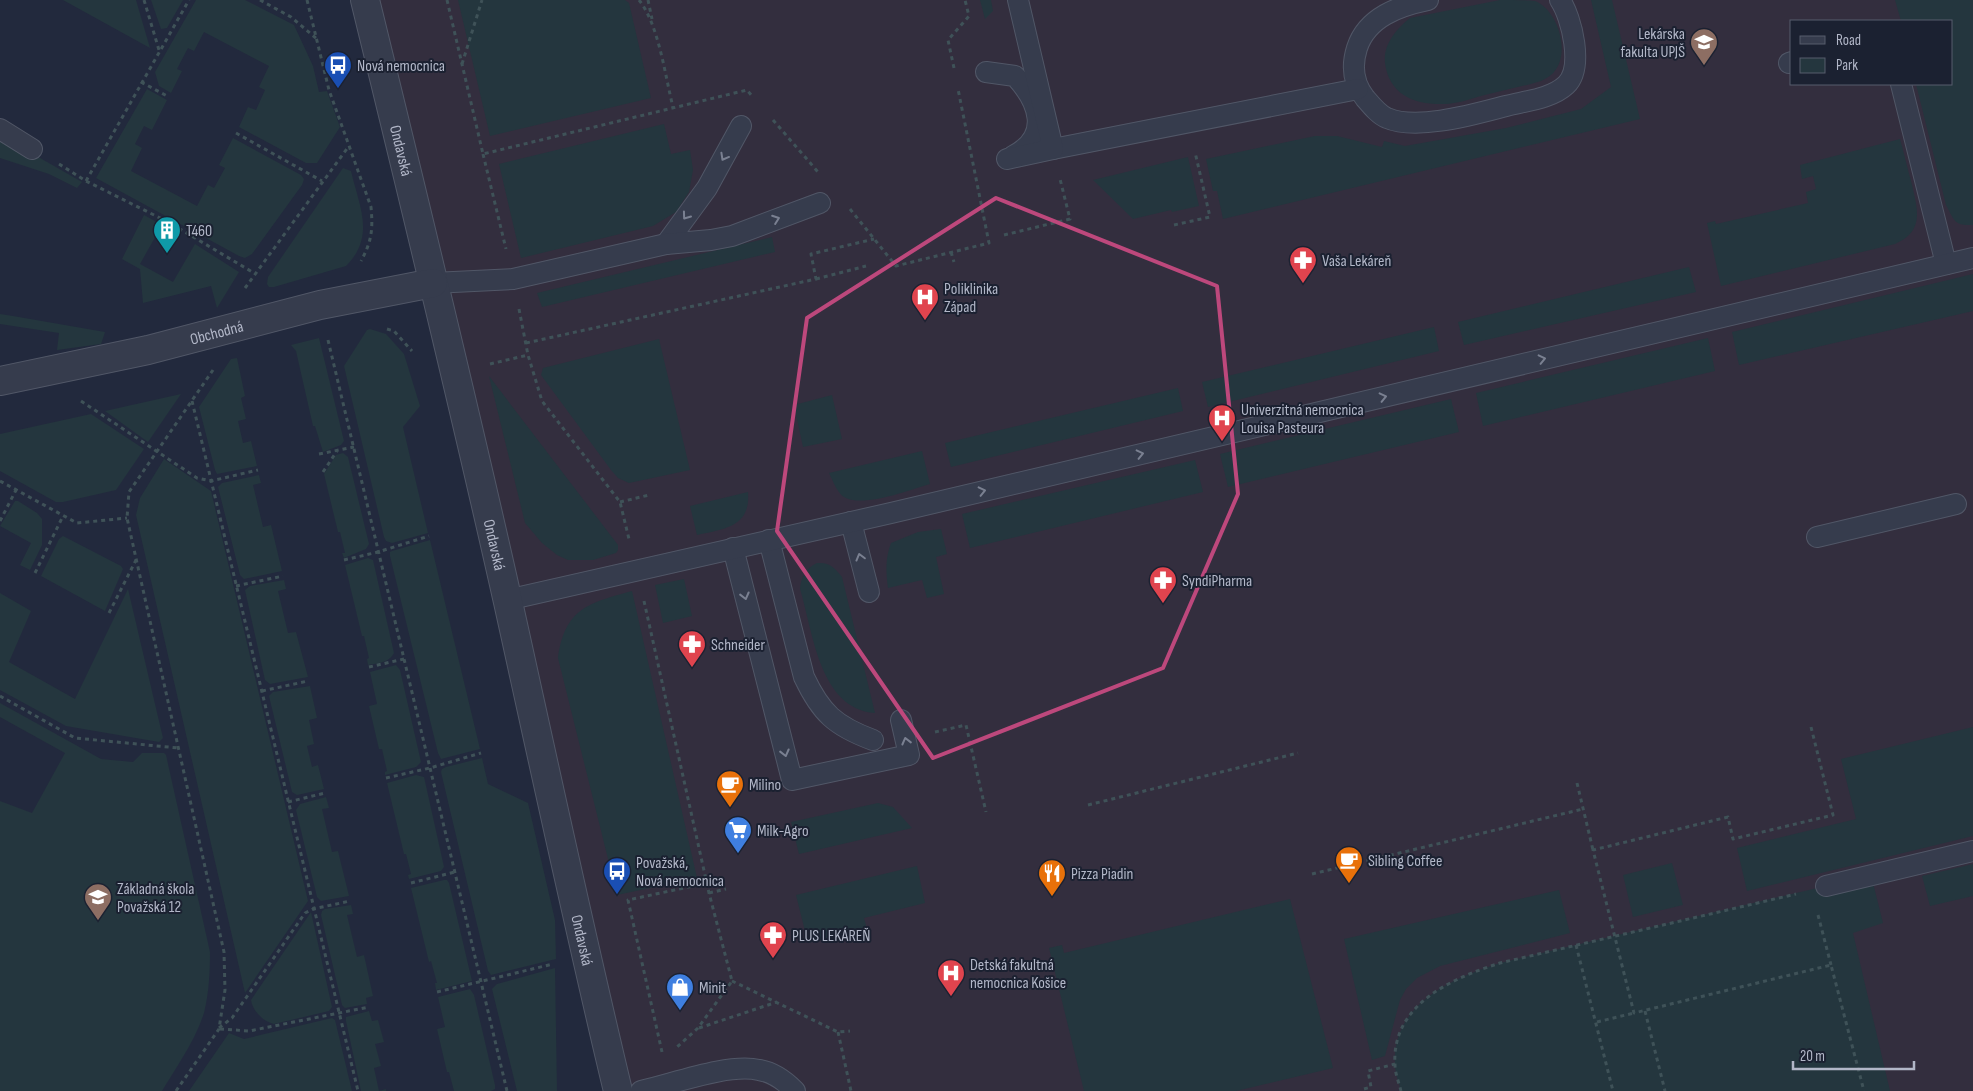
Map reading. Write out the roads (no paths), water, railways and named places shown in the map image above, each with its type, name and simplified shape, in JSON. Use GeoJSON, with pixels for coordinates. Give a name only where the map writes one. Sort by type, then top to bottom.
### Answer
{"type":"FeatureCollection","features":[{"type":"Feature","properties":{"kind":"street","name":"Ondavská"},"geometry":{"type":"LineString","coordinates":[[365,0],[405,159],[507,600],[574,906],[618,1091]]}},
{"type":"Feature","properties":{"kind":"street","name":"Obchodná"},"geometry":{"type":"LineString","coordinates":[[0,381],[148,350],[320,305],[433,283]]}},
{"type":"Feature","properties":{"kind":"lane"},"geometry":{"type":"LineString","coordinates":[[1018,0],[1053,149]]}},
{"type":"Feature","properties":{"kind":"lane"},"geometry":{"type":"LineString","coordinates":[[1428,0],[1408,4],[1384,14],[1368,28],[1357,47],[1352,69],[1358,88],[1372,106],[1386,118],[1409,123],[1464,117],[1554,94],[1567,84],[1574,72],[1575,52],[1572,32],[1567,10],[1560,0]]}},
{"type":"Feature","properties":{"kind":"lane"},"geometry":{"type":"LineString","coordinates":[[1033,61],[986,72],[1015,76],[1034,100],[1039,118],[1035,137],[1025,150],[1007,159],[1358,88]]}},
{"type":"Feature","properties":{"kind":"lane"},"geometry":{"type":"LineString","coordinates":[[1901,85],[1946,264]]}},
{"type":"Feature","properties":{"kind":"lane"},"geometry":{"type":"LineString","coordinates":[[666,244],[707,188],[741,126]]}},
{"type":"Feature","properties":{"kind":"lane"},"geometry":{"type":"LineString","coordinates":[[0,129],[32,148]]}},
{"type":"Feature","properties":{"kind":"lane"},"geometry":{"type":"LineString","coordinates":[[433,283],[513,279],[666,244],[732,236],[820,203]]}},
{"type":"Feature","properties":{"kind":"lane"},"geometry":{"type":"LineString","coordinates":[[507,600],[934,503],[1973,258]]}},
{"type":"Feature","properties":{"kind":"lane"},"geometry":{"type":"LineString","coordinates":[[1817,537],[1956,504]]}},
{"type":"Feature","properties":{"kind":"lane"},"geometry":{"type":"LineString","coordinates":[[851,522],[869,592]]}},
{"type":"Feature","properties":{"kind":"lane"},"geometry":{"type":"LineString","coordinates":[[769,540],[804,677],[810,691],[835,722],[845,729],[872,740]]}},
{"type":"Feature","properties":{"kind":"lane"},"geometry":{"type":"LineString","coordinates":[[733,548],[792,780],[909,755],[903,730]]}},
{"type":"Feature","properties":{"kind":"lane"},"geometry":{"type":"LineString","coordinates":[[1818,888],[1973,851]]}},
{"type":"Feature","properties":{"kind":"lane"},"geometry":{"type":"LineString","coordinates":[[641,1091],[713,1073],[749,1068],[773,1074],[795,1091]]}},
{"type":"Feature","properties":{"kind":"place","name":"Lekárska fakulta UPJŠ"},"geometry":{"type":"Point","coordinates":[1704,66]}},
{"type":"Feature","properties":{"kind":"place","name":"Nová nemocnica"},"geometry":{"type":"Point","coordinates":[338,89]}},
{"type":"Feature","properties":{"kind":"place","name":"T460"},"geometry":{"type":"Point","coordinates":[167,254]}},
{"type":"Feature","properties":{"kind":"place","name":"Vaša Lekáreň"},"geometry":{"type":"Point","coordinates":[1303,284]}},
{"type":"Feature","properties":{"kind":"place","name":"Poliklinika Západ"},"geometry":{"type":"Point","coordinates":[925,321]}},
{"type":"Feature","properties":{"kind":"place","name":"Univerzitná nemocnica Louisa Pasteura"},"geometry":{"type":"Point","coordinates":[1222,442]}},
{"type":"Feature","properties":{"kind":"place","name":"SyndiPharma"},"geometry":{"type":"Point","coordinates":[1163,604]}},
{"type":"Feature","properties":{"kind":"place","name":"Schneider"},"geometry":{"type":"Point","coordinates":[692,668]}},
{"type":"Feature","properties":{"kind":"place","name":"Milino"},"geometry":{"type":"Point","coordinates":[730,808]}},
{"type":"Feature","properties":{"kind":"place","name":"Milk-Agro"},"geometry":{"type":"Point","coordinates":[738,854]}},
{"type":"Feature","properties":{"kind":"place","name":"Sibling Coffee"},"geometry":{"type":"Point","coordinates":[1349,884]}},
{"type":"Feature","properties":{"kind":"place","name":"Považská, Nová nemocnica"},"geometry":{"type":"Point","coordinates":[617,895]}},
{"type":"Feature","properties":{"kind":"place","name":"Pizza Piadin"},"geometry":{"type":"Point","coordinates":[1052,897]}},
{"type":"Feature","properties":{"kind":"place","name":"Základná škola Považská 12"},"geometry":{"type":"Point","coordinates":[98,921]}},
{"type":"Feature","properties":{"kind":"place","name":"PLUS LEKÁREŇ"},"geometry":{"type":"Point","coordinates":[773,959]}},
{"type":"Feature","properties":{"kind":"place","name":"Detská fakultná nemocnica Košice"},"geometry":{"type":"Point","coordinates":[951,997]}},
{"type":"Feature","properties":{"kind":"place","name":"Minit"},"geometry":{"type":"Point","coordinates":[680,1011]}}]}
